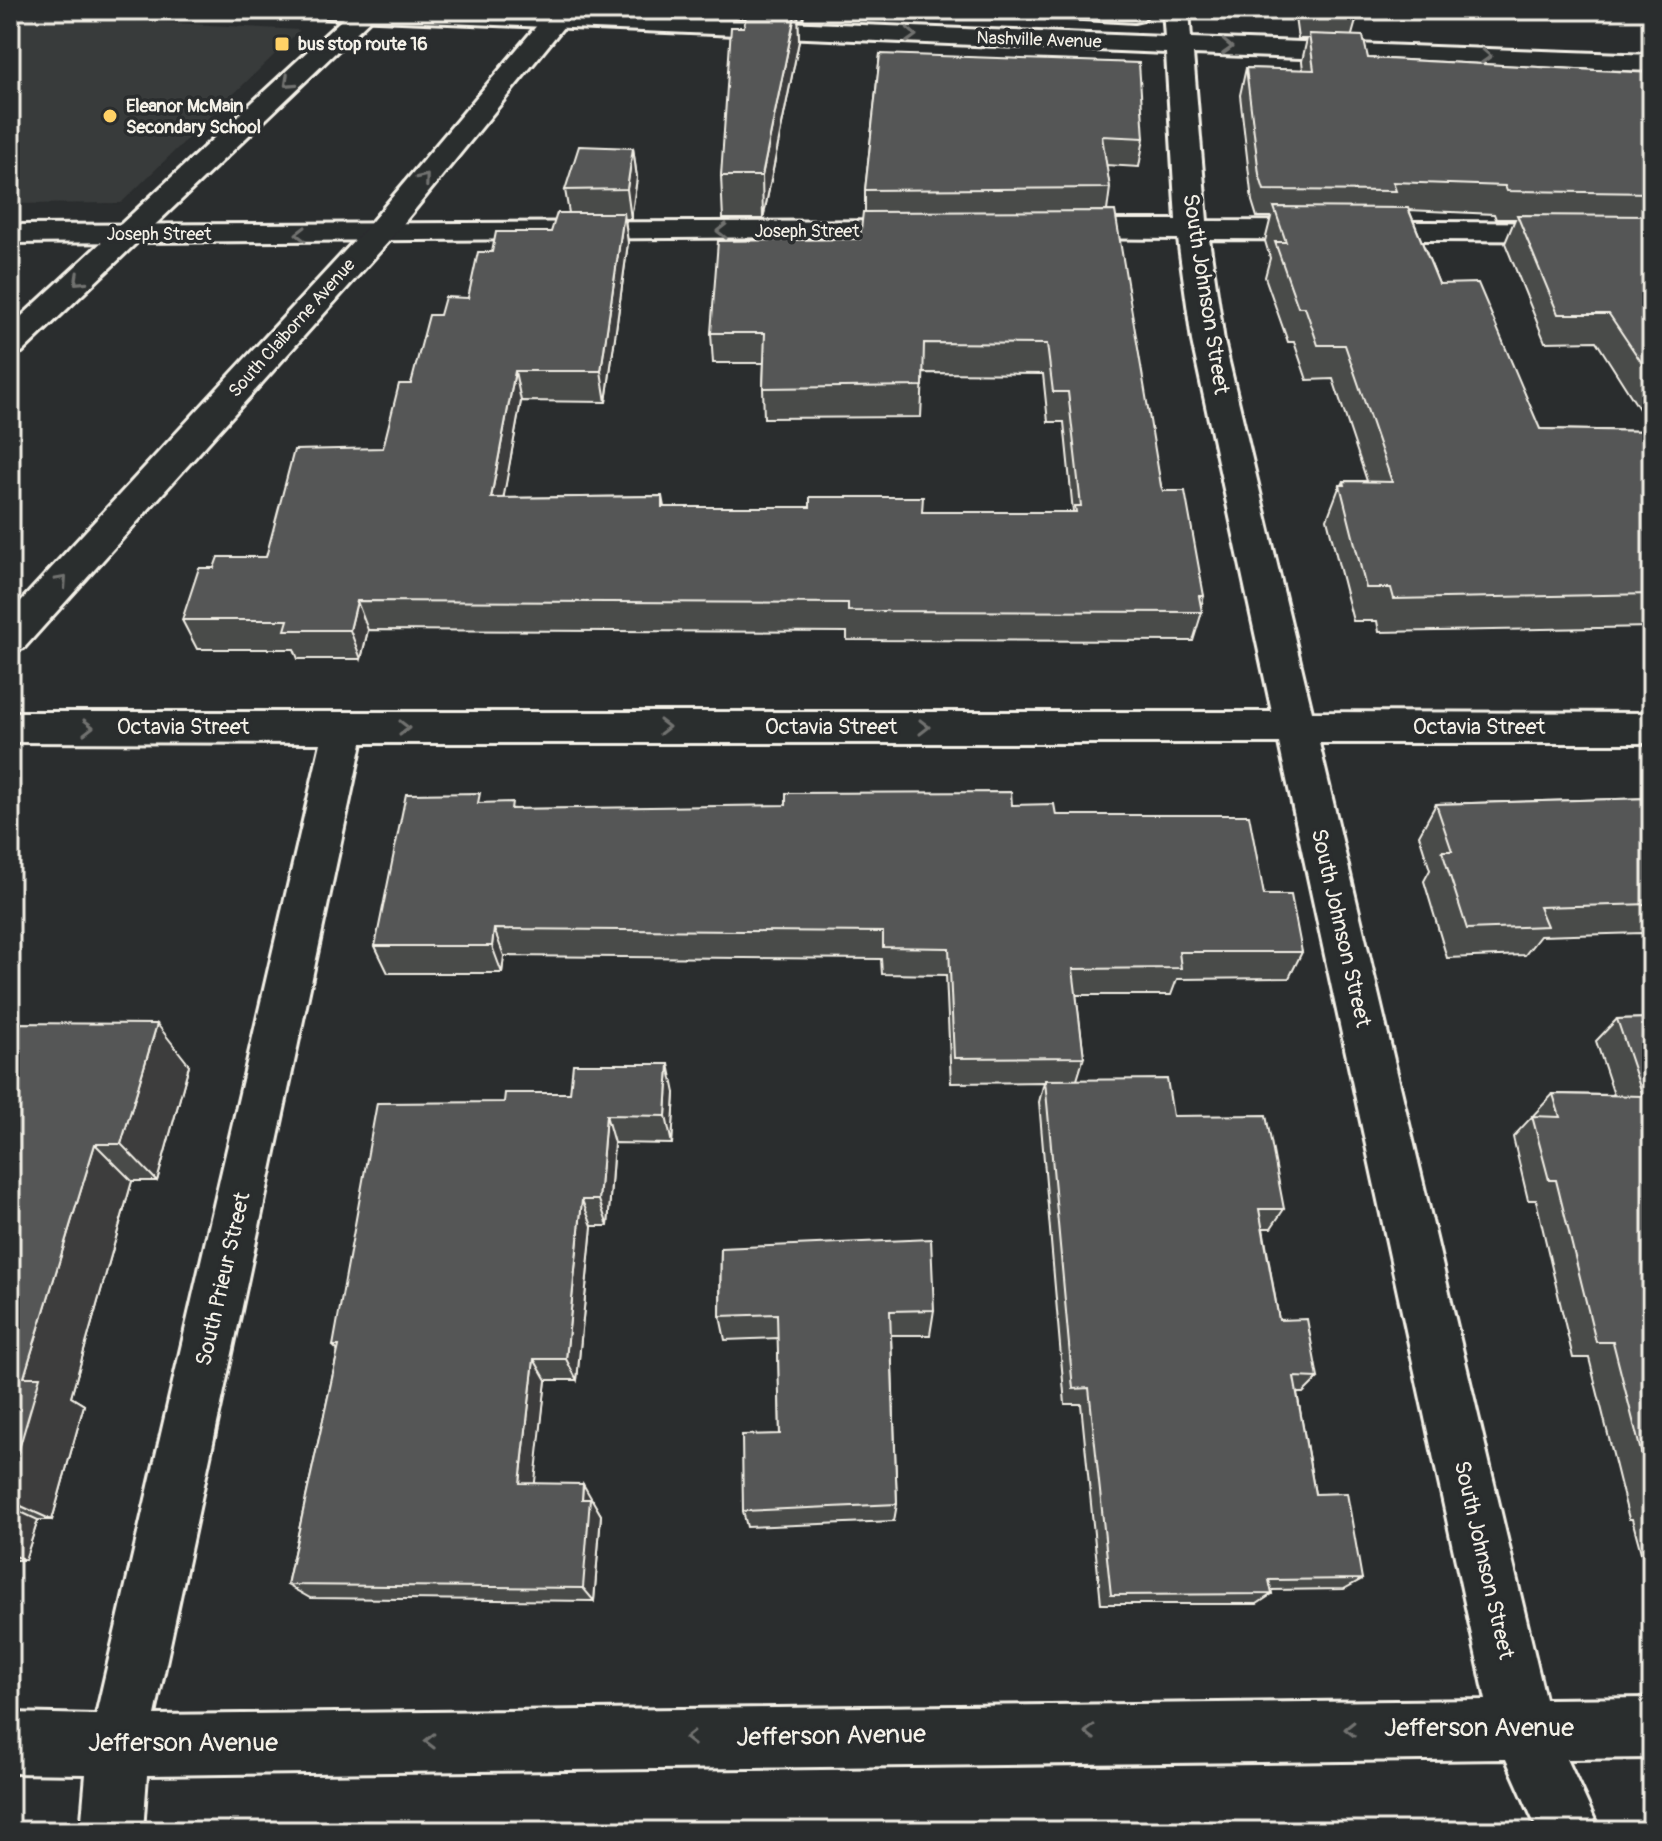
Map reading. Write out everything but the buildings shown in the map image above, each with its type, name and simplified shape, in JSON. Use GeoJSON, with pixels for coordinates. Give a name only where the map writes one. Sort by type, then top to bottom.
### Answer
{"type":"FeatureCollection","features":[{"type":"Feature","properties":{"kind":"street","name":"Nashville Avenue"},"geometry":{"type":"LineString","coordinates":[[330,10],[558,16],[1185,22]]}},
{"type":"Feature","properties":{"kind":"street","name":"Nashville Avenue"},"geometry":{"type":"LineString","coordinates":[[1066,10],[1652,63]]}},
{"type":"Feature","properties":{"kind":"street"},"geometry":{"type":"LineString","coordinates":[[10,345],[364,12]]}},
{"type":"Feature","properties":{"kind":"street","name":"South Claiborne Avenue"},"geometry":{"type":"LineString","coordinates":[[10,638],[379,233],[558,16]]}},
{"type":"Feature","properties":{"kind":"street","name":"South Johnson Street"},"geometry":{"type":"LineString","coordinates":[[1185,22],[1192,229],[1208,341],[1522,1727],[1569,1831]]}},
{"type":"Feature","properties":{"kind":"street"},"geometry":{"type":"LineString","coordinates":[[1430,29],[1652,39]]}},
{"type":"Feature","properties":{"kind":"street","name":"Joseph Street"},"geometry":{"type":"LineString","coordinates":[[10,234],[953,230]]}},
{"type":"Feature","properties":{"kind":"street"},"geometry":{"type":"LineString","coordinates":[[1033,230],[1652,232]]}},
{"type":"Feature","properties":{"kind":"street","name":"Octavia Street"},"geometry":{"type":"LineString","coordinates":[[10,727],[1652,728]]}},
{"type":"Feature","properties":{"kind":"street","name":"South Prieur Street"},"geometry":{"type":"LineString","coordinates":[[112,1831],[119,1745],[345,728]]}},
{"type":"Feature","properties":{"kind":"street","name":"Jefferson Avenue"},"geometry":{"type":"LineString","coordinates":[[10,1743],[119,1745],[1522,1727],[1652,1728]]}},
{"type":"Feature","properties":{"kind":"shaded area","name":"Eleanor McMain Secondary School"},"geometry":{"type":"Polygon","coordinates":[[[10,14],[300,30],[121,203],[10,204],[10,14]]]}},
{"type":"Feature","properties":{"kind":"place","name":"bus stop route 16"},"geometry":{"type":"Point","coordinates":[282,44]}},
{"type":"Feature","properties":{"kind":"place","name":"Eleanor McMain Secondary School"},"geometry":{"type":"Point","coordinates":[110,116]}}]}
